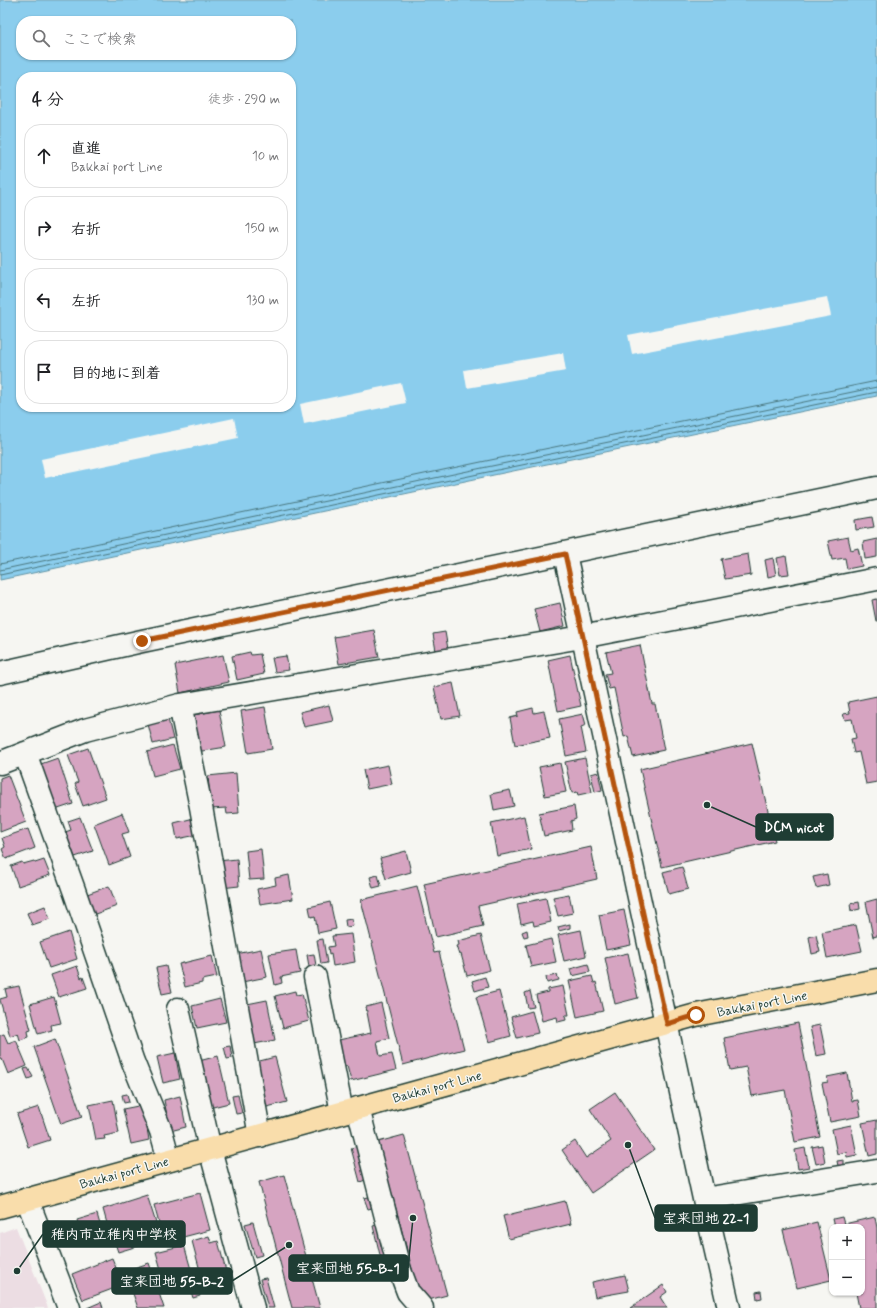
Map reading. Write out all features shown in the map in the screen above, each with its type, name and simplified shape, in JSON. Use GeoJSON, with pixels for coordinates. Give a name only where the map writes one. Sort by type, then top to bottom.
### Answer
{"type":"FeatureCollection","features":[{"type":"Feature","properties":{"kind":"main road","name":"Bakkai port Line"},"geometry":{"type":"LineString","coordinates":[[0,1207],[696,1015],[877,980]]}},
{"type":"Feature","properties":{"kind":"street"},"geometry":{"type":"LineString","coordinates":[[0,673],[142,641],[877,488]]}},
{"type":"Feature","properties":{"kind":"street"},"geometry":{"type":"LineString","coordinates":[[565,554],[729,1308]]}},
{"type":"Feature","properties":{"kind":"street"},"geometry":{"type":"LineString","coordinates":[[0,763],[85,730],[180,706],[582,637],[877,579]]}},
{"type":"Feature","properties":{"kind":"street"},"geometry":{"type":"LineString","coordinates":[[180,706],[202,807],[260,1136]]}},
{"type":"Feature","properties":{"kind":"street"},"geometry":{"type":"LineString","coordinates":[[24,753],[133,1062],[161,1131],[169,1160]]}},
{"type":"Feature","properties":{"kind":"street"},"geometry":{"type":"LineString","coordinates":[[315,977],[350,1110],[399,1268],[408,1292],[422,1308]]}},
{"type":"Feature","properties":{"kind":"street"},"geometry":{"type":"LineString","coordinates":[[178,1009],[210,1149],[253,1308]]}},
{"type":"Feature","properties":{"kind":"street"},"geometry":{"type":"LineString","coordinates":[[704,1198],[877,1171]]}},
{"type":"Feature","properties":{"kind":"street"},"geometry":{"type":"LineString","coordinates":[[27,1199],[69,1308]]}},
{"type":"Feature","properties":{"kind":"shaded area"},"geometry":{"type":"Polygon","coordinates":[[[16,1227],[48,1308],[0,1308],[0,1233],[16,1227]]]}},
{"type":"Feature","properties":{"kind":"water"},"geometry":{"type":"Polygon","coordinates":[[[0,0],[877,0],[877,396],[484,477],[0,580],[0,0]]]}},
{"type":"Feature","properties":{"kind":"pier"},"geometry":{"type":"Polygon","coordinates":[[[827,297],[831,316],[632,354],[628,335],[827,297]]]}},
{"type":"Feature","properties":{"kind":"pier"},"geometry":{"type":"Polygon","coordinates":[[[563,353],[566,371],[467,388],[464,370],[563,353]]]}},
{"type":"Feature","properties":{"kind":"pier"},"geometry":{"type":"Polygon","coordinates":[[[401,383],[406,403],[304,424],[300,404],[401,383]]]}},
{"type":"Feature","properties":{"kind":"pier"},"geometry":{"type":"Polygon","coordinates":[[[234,418],[238,438],[45,478],[41,459],[234,418]]]}},
{"type":"Feature","properties":{"kind":"building"},"geometry":{"type":"Polygon","coordinates":[[[872,517],[874,527],[856,530],[855,520],[872,517]]]}},
{"type":"Feature","properties":{"kind":"building"},"geometry":{"type":"Polygon","coordinates":[[[848,537],[851,550],[858,548],[862,566],[847,569],[845,558],[832,560],[828,541],[848,537]]]}},
{"type":"Feature","properties":{"kind":"building"},"geometry":{"type":"Polygon","coordinates":[[[877,539],[877,557],[865,559],[863,542],[877,539]]]}},
{"type":"Feature","properties":{"kind":"building"},"geometry":{"type":"Polygon","coordinates":[[[748,554],[751,575],[725,579],[721,559],[748,554]]]}},
{"type":"Feature","properties":{"kind":"building"},"geometry":{"type":"Polygon","coordinates":[[[786,556],[789,574],[780,575],[777,558],[786,556]]]}},
{"type":"Feature","properties":{"kind":"building"},"geometry":{"type":"Polygon","coordinates":[[[773,558],[776,575],[768,577],[765,560],[773,558]]]}},
{"type":"Feature","properties":{"kind":"building"},"geometry":{"type":"Polygon","coordinates":[[[877,599],[877,621],[876,621],[872,600],[877,599]]]}},
{"type":"Feature","properties":{"kind":"building"},"geometry":{"type":"Polygon","coordinates":[[[560,603],[565,626],[540,632],[534,609],[560,603]]]}},
{"type":"Feature","properties":{"kind":"building"},"geometry":{"type":"Polygon","coordinates":[[[374,630],[379,657],[339,664],[334,637],[374,630]]]}},
{"type":"Feature","properties":{"kind":"building"},"geometry":{"type":"Polygon","coordinates":[[[445,632],[448,649],[436,651],[433,634],[445,632]]]}},
{"type":"Feature","properties":{"kind":"building"},"geometry":{"type":"Polygon","coordinates":[[[640,645],[652,704],[655,704],[664,750],[633,757],[628,736],[624,737],[614,688],[609,689],[605,674],[611,673],[606,652],[640,645]]]}},
{"type":"Feature","properties":{"kind":"building"},"geometry":{"type":"Polygon","coordinates":[[[250,652],[251,655],[260,654],[264,674],[237,680],[232,656],[250,652]]]}},
{"type":"Feature","properties":{"kind":"building"},"geometry":{"type":"Polygon","coordinates":[[[223,655],[229,682],[180,693],[175,665],[223,655]]]}},
{"type":"Feature","properties":{"kind":"building"},"geometry":{"type":"Polygon","coordinates":[[[570,655],[581,706],[558,711],[548,660],[570,655]]]}},
{"type":"Feature","properties":{"kind":"building"},"geometry":{"type":"Polygon","coordinates":[[[286,656],[289,670],[275,672],[272,658],[286,656]]]}},
{"type":"Feature","properties":{"kind":"building"},"geometry":{"type":"Polygon","coordinates":[[[453,683],[460,716],[441,719],[434,687],[453,683]]]}},
{"type":"Feature","properties":{"kind":"building"},"geometry":{"type":"Polygon","coordinates":[[[877,696],[877,782],[866,784],[859,752],[854,753],[851,739],[856,738],[852,719],[845,720],[843,714],[850,713],[848,702],[877,696]]]}},
{"type":"Feature","properties":{"kind":"building"},"geometry":{"type":"Polygon","coordinates":[[[329,705],[333,721],[304,727],[300,712],[329,705]]]}},
{"type":"Feature","properties":{"kind":"building"},"geometry":{"type":"Polygon","coordinates":[[[265,707],[272,749],[248,753],[241,711],[265,707]]]}},
{"type":"Feature","properties":{"kind":"building"},"geometry":{"type":"Polygon","coordinates":[[[533,708],[534,713],[544,711],[550,738],[515,745],[510,718],[518,716],[517,712],[533,708]]]}},
{"type":"Feature","properties":{"kind":"building"},"geometry":{"type":"Polygon","coordinates":[[[219,710],[226,747],[196,752],[189,716],[219,710]]]}},
{"type":"Feature","properties":{"kind":"building"},"geometry":{"type":"Polygon","coordinates":[[[583,714],[586,725],[581,727],[586,752],[566,756],[559,719],[583,714]]]}},
{"type":"Feature","properties":{"kind":"building"},"geometry":{"type":"Polygon","coordinates":[[[168,719],[173,739],[153,744],[148,724],[168,719]]]}},
{"type":"Feature","properties":{"kind":"building"},"geometry":{"type":"Polygon","coordinates":[[[752,743],[775,841],[662,867],[640,769],[752,743]]]}},
{"type":"Feature","properties":{"kind":"building"},"geometry":{"type":"Polygon","coordinates":[[[173,745],[180,769],[153,776],[147,752],[173,745]]]}},
{"type":"Feature","properties":{"kind":"building"},"geometry":{"type":"Polygon","coordinates":[[[88,748],[106,798],[83,806],[75,784],[78,782],[68,755],[88,748]]]}},
{"type":"Feature","properties":{"kind":"building"},"geometry":{"type":"Polygon","coordinates":[[[58,758],[73,804],[49,812],[35,766],[58,758]]]}},
{"type":"Feature","properties":{"kind":"building"},"geometry":{"type":"Polygon","coordinates":[[[585,758],[592,792],[578,795],[577,792],[572,793],[565,762],[585,758]]]}},
{"type":"Feature","properties":{"kind":"building"},"geometry":{"type":"Polygon","coordinates":[[[560,763],[566,792],[545,796],[539,767],[560,763]]]}},
{"type":"Feature","properties":{"kind":"building"},"geometry":{"type":"Polygon","coordinates":[[[388,765],[392,784],[367,789],[363,770],[388,765]]]}},
{"type":"Feature","properties":{"kind":"building"},"geometry":{"type":"Polygon","coordinates":[[[598,772],[602,790],[595,792],[591,774],[598,772]]]}},
{"type":"Feature","properties":{"kind":"building"},"geometry":{"type":"Polygon","coordinates":[[[236,773],[239,813],[227,814],[226,808],[211,809],[208,776],[236,773]]]}},
{"type":"Feature","properties":{"kind":"building"},"geometry":{"type":"Polygon","coordinates":[[[8,775],[26,822],[0,832],[0,778],[8,775]]]}},
{"type":"Feature","properties":{"kind":"building"},"geometry":{"type":"Polygon","coordinates":[[[510,790],[514,806],[494,810],[491,794],[510,790]]]}},
{"type":"Feature","properties":{"kind":"building"},"geometry":{"type":"Polygon","coordinates":[[[574,806],[576,819],[571,821],[572,830],[544,836],[539,813],[574,806]]]}},
{"type":"Feature","properties":{"kind":"building"},"geometry":{"type":"Polygon","coordinates":[[[122,813],[129,832],[122,834],[130,857],[109,865],[94,824],[122,813]]]}},
{"type":"Feature","properties":{"kind":"building"},"geometry":{"type":"Polygon","coordinates":[[[524,816],[531,849],[497,856],[491,823],[524,816]]]}},
{"type":"Feature","properties":{"kind":"building"},"geometry":{"type":"Polygon","coordinates":[[[80,817],[93,851],[75,857],[65,832],[71,830],[68,821],[80,817]]]}},
{"type":"Feature","properties":{"kind":"building"},"geometry":{"type":"Polygon","coordinates":[[[194,818],[197,835],[177,839],[174,823],[194,818]]]}},
{"type":"Feature","properties":{"kind":"building"},"geometry":{"type":"Polygon","coordinates":[[[28,829],[35,848],[6,859],[2,849],[5,847],[2,838],[28,829]]]}},
{"type":"Feature","properties":{"kind":"building"},"geometry":{"type":"Polygon","coordinates":[[[591,847],[597,879],[478,906],[483,926],[436,937],[424,884],[591,847]]]}},
{"type":"Feature","properties":{"kind":"building"},"geometry":{"type":"Polygon","coordinates":[[[261,849],[264,879],[249,880],[246,851],[261,849]]]}},
{"type":"Feature","properties":{"kind":"building"},"geometry":{"type":"Polygon","coordinates":[[[406,851],[411,872],[386,879],[380,858],[406,851]]]}},
{"type":"Feature","properties":{"kind":"building"},"geometry":{"type":"Polygon","coordinates":[[[237,859],[239,886],[221,888],[218,861],[237,859]]]}},
{"type":"Feature","properties":{"kind":"building"},"geometry":{"type":"Polygon","coordinates":[[[44,860],[50,875],[18,886],[11,866],[22,862],[23,864],[34,861],[35,863],[44,860]]]}},
{"type":"Feature","properties":{"kind":"building"},"geometry":{"type":"Polygon","coordinates":[[[682,867],[688,889],[669,894],[663,872],[682,867]]]}},
{"type":"Feature","properties":{"kind":"building"},"geometry":{"type":"Polygon","coordinates":[[[827,874],[829,885],[816,888],[813,877],[827,874]]]}},
{"type":"Feature","properties":{"kind":"building"},"geometry":{"type":"Polygon","coordinates":[[[289,875],[293,899],[260,904],[257,889],[276,885],[275,878],[289,875]]]}},
{"type":"Feature","properties":{"kind":"building"},"geometry":{"type":"Polygon","coordinates":[[[378,875],[381,886],[373,888],[370,877],[378,875]]]}},
{"type":"Feature","properties":{"kind":"building"},"geometry":{"type":"Polygon","coordinates":[[[109,886],[117,906],[87,917],[79,897],[109,886]]]}},
{"type":"Feature","properties":{"kind":"building"},"geometry":{"type":"Polygon","coordinates":[[[417,886],[434,953],[439,952],[464,1049],[403,1065],[361,900],[417,886]]]}},
{"type":"Feature","properties":{"kind":"building"},"geometry":{"type":"Polygon","coordinates":[[[569,894],[573,913],[558,916],[553,897],[569,894]]]}},
{"type":"Feature","properties":{"kind":"building"},"geometry":{"type":"Polygon","coordinates":[[[546,898],[551,922],[534,926],[533,921],[521,924],[517,904],[546,898]]]}},
{"type":"Feature","properties":{"kind":"building"},"geometry":{"type":"Polygon","coordinates":[[[877,899],[877,936],[873,937],[866,902],[877,899]]]}},
{"type":"Feature","properties":{"kind":"building"},"geometry":{"type":"Polygon","coordinates":[[[330,902],[336,929],[318,933],[315,916],[311,917],[309,907],[330,902]]]}},
{"type":"Feature","properties":{"kind":"building"},"geometry":{"type":"Polygon","coordinates":[[[859,902],[860,909],[851,911],[850,904],[859,902]]]}},
{"type":"Feature","properties":{"kind":"building"},"geometry":{"type":"Polygon","coordinates":[[[45,906],[50,919],[32,925],[27,913],[45,906]]]}},
{"type":"Feature","properties":{"kind":"building"},"geometry":{"type":"Polygon","coordinates":[[[624,910],[631,945],[606,950],[599,915],[624,910]]]}},
{"type":"Feature","properties":{"kind":"building"},"geometry":{"type":"Polygon","coordinates":[[[352,919],[353,926],[346,927],[345,920],[352,919]]]}},
{"type":"Feature","properties":{"kind":"building"},"geometry":{"type":"Polygon","coordinates":[[[570,924],[570,928],[559,931],[558,927],[570,924]]]}},
{"type":"Feature","properties":{"kind":"building"},"geometry":{"type":"Polygon","coordinates":[[[856,925],[862,951],[827,958],[822,932],[856,925]]]}},
{"type":"Feature","properties":{"kind":"building"},"geometry":{"type":"Polygon","coordinates":[[[527,930],[528,936],[524,937],[522,932],[527,930]]]}},
{"type":"Feature","properties":{"kind":"building"},"geometry":{"type":"Polygon","coordinates":[[[581,930],[586,956],[564,961],[558,935],[581,930]]]}},
{"type":"Feature","properties":{"kind":"building"},"geometry":{"type":"Polygon","coordinates":[[[69,932],[77,959],[49,968],[40,942],[69,932]]]}},
{"type":"Feature","properties":{"kind":"building"},"geometry":{"type":"Polygon","coordinates":[[[351,934],[355,962],[333,966],[328,947],[334,946],[332,936],[351,934]]]}},
{"type":"Feature","properties":{"kind":"building"},"geometry":{"type":"Polygon","coordinates":[[[481,935],[490,970],[467,976],[461,954],[459,955],[456,946],[459,945],[458,941],[481,935]]]}},
{"type":"Feature","properties":{"kind":"building"},"geometry":{"type":"Polygon","coordinates":[[[816,935],[820,952],[812,954],[809,937],[816,935]]]}},
{"type":"Feature","properties":{"kind":"building"},"geometry":{"type":"Polygon","coordinates":[[[323,939],[327,963],[321,964],[317,940],[323,939]]]}},
{"type":"Feature","properties":{"kind":"building"},"geometry":{"type":"Polygon","coordinates":[[[551,939],[556,962],[531,967],[526,945],[551,939]]]}},
{"type":"Feature","properties":{"kind":"building"},"geometry":{"type":"Polygon","coordinates":[[[261,949],[267,977],[242,982],[236,954],[261,949]]]}},
{"type":"Feature","properties":{"kind":"building"},"geometry":{"type":"Polygon","coordinates":[[[296,950],[300,973],[281,977],[282,983],[275,985],[269,954],[296,950]]]}},
{"type":"Feature","properties":{"kind":"building"},"geometry":{"type":"Polygon","coordinates":[[[628,953],[638,998],[615,1004],[605,958],[628,953]]]}},
{"type":"Feature","properties":{"kind":"building"},"geometry":{"type":"Polygon","coordinates":[[[314,954],[317,971],[310,972],[307,955],[314,954]]]}},
{"type":"Feature","properties":{"kind":"building"},"geometry":{"type":"Polygon","coordinates":[[[212,956],[217,977],[202,980],[202,983],[185,987],[179,964],[212,956]]]}},
{"type":"Feature","properties":{"kind":"building"},"geometry":{"type":"Polygon","coordinates":[[[588,964],[590,972],[572,976],[570,969],[588,964]]]}},
{"type":"Feature","properties":{"kind":"building"},"geometry":{"type":"Polygon","coordinates":[[[77,966],[81,978],[83,977],[87,988],[59,997],[51,975],[77,966]]]}},
{"type":"Feature","properties":{"kind":"building"},"geometry":{"type":"Polygon","coordinates":[[[166,966],[172,992],[162,994],[156,968],[166,966]]]}},
{"type":"Feature","properties":{"kind":"building"},"geometry":{"type":"Polygon","coordinates":[[[557,975],[559,980],[547,983],[546,977],[557,975]]]}},
{"type":"Feature","properties":{"kind":"building"},"geometry":{"type":"Polygon","coordinates":[[[592,976],[594,983],[596,982],[603,1011],[577,1017],[569,981],[592,976]]]}},
{"type":"Feature","properties":{"kind":"building"},"geometry":{"type":"Polygon","coordinates":[[[485,977],[488,987],[475,991],[472,981],[485,977]]]}},
{"type":"Feature","properties":{"kind":"building"},"geometry":{"type":"Polygon","coordinates":[[[19,986],[31,1030],[28,1031],[29,1037],[20,1040],[18,1033],[10,1036],[0,1000],[7,997],[5,989],[19,986]]]}},
{"type":"Feature","properties":{"kind":"building"},"geometry":{"type":"Polygon","coordinates":[[[563,986],[569,1015],[565,1015],[566,1020],[558,1022],[557,1017],[542,1021],[536,995],[548,992],[548,989],[563,986]]]}},
{"type":"Feature","properties":{"kind":"building"},"geometry":{"type":"Polygon","coordinates":[[[295,991],[296,995],[302,994],[309,1021],[283,1028],[275,996],[295,991]]]}},
{"type":"Feature","properties":{"kind":"building"},"geometry":{"type":"Polygon","coordinates":[[[499,991],[511,1036],[489,1042],[476,997],[499,991]]]}},
{"type":"Feature","properties":{"kind":"building"},"geometry":{"type":"Polygon","coordinates":[[[530,991],[534,1007],[528,1008],[525,993],[530,991]]]}},
{"type":"Feature","properties":{"kind":"building"},"geometry":{"type":"Polygon","coordinates":[[[54,997],[61,1023],[51,1025],[52,1030],[38,1034],[30,1004],[54,997]]]}},
{"type":"Feature","properties":{"kind":"building"},"geometry":{"type":"Polygon","coordinates":[[[220,999],[226,1022],[197,1028],[192,1006],[220,999]]]}},
{"type":"Feature","properties":{"kind":"building"},"geometry":{"type":"Polygon","coordinates":[[[267,1000],[275,1040],[254,1044],[247,1004],[267,1000]]]}},
{"type":"Feature","properties":{"kind":"building"},"geometry":{"type":"Polygon","coordinates":[[[381,1003],[389,1038],[377,1041],[380,1056],[392,1054],[396,1070],[351,1081],[347,1066],[340,1067],[334,1041],[371,1033],[366,1007],[381,1003]]]}},
{"type":"Feature","properties":{"kind":"building"},"geometry":{"type":"Polygon","coordinates":[[[532,1011],[538,1033],[517,1038],[511,1017],[532,1011]]]}},
{"type":"Feature","properties":{"kind":"building"},"geometry":{"type":"Polygon","coordinates":[[[798,1023],[820,1137],[795,1142],[785,1090],[752,1096],[746,1067],[730,1070],[724,1038],[798,1023]]]}},
{"type":"Feature","properties":{"kind":"building"},"geometry":{"type":"Polygon","coordinates":[[[820,1025],[826,1054],[816,1056],[810,1027],[820,1025]]]}},
{"type":"Feature","properties":{"kind":"building"},"geometry":{"type":"Polygon","coordinates":[[[4,1034],[8,1043],[16,1040],[27,1066],[8,1074],[2,1059],[0,1059],[0,1035],[4,1034]]]}},
{"type":"Feature","properties":{"kind":"building"},"geometry":{"type":"Polygon","coordinates":[[[55,1039],[82,1117],[61,1124],[34,1047],[55,1039]]]}},
{"type":"Feature","properties":{"kind":"building"},"geometry":{"type":"Polygon","coordinates":[[[230,1046],[232,1058],[227,1059],[224,1047],[230,1046]]]}},
{"type":"Feature","properties":{"kind":"building"},"geometry":{"type":"Polygon","coordinates":[[[175,1053],[180,1079],[163,1083],[157,1057],[175,1053]]]}},
{"type":"Feature","properties":{"kind":"building"},"geometry":{"type":"Polygon","coordinates":[[[218,1056],[229,1103],[209,1108],[199,1061],[218,1056]]]}},
{"type":"Feature","properties":{"kind":"building"},"geometry":{"type":"Polygon","coordinates":[[[275,1057],[287,1102],[263,1108],[252,1063],[275,1057]]]}},
{"type":"Feature","properties":{"kind":"building"},"geometry":{"type":"Polygon","coordinates":[[[28,1068],[33,1077],[28,1079],[24,1069],[28,1068]]]}},
{"type":"Feature","properties":{"kind":"building"},"geometry":{"type":"Polygon","coordinates":[[[847,1073],[852,1101],[858,1100],[861,1116],[830,1122],[822,1083],[828,1082],[827,1077],[847,1073]]]}},
{"type":"Feature","properties":{"kind":"building"},"geometry":{"type":"Polygon","coordinates":[[[615,1092],[654,1150],[591,1193],[562,1150],[575,1141],[586,1158],[611,1141],[590,1109],[615,1092]]]}},
{"type":"Feature","properties":{"kind":"building"},"geometry":{"type":"Polygon","coordinates":[[[127,1094],[129,1102],[124,1103],[122,1095],[127,1094]]]}},
{"type":"Feature","properties":{"kind":"building"},"geometry":{"type":"Polygon","coordinates":[[[238,1095],[242,1113],[236,1114],[232,1096],[238,1095]]]}},
{"type":"Feature","properties":{"kind":"building"},"geometry":{"type":"Polygon","coordinates":[[[180,1096],[186,1127],[170,1131],[164,1100],[180,1096]]]}},
{"type":"Feature","properties":{"kind":"building"},"geometry":{"type":"Polygon","coordinates":[[[113,1100],[119,1133],[104,1136],[105,1139],[96,1140],[89,1105],[113,1100]]]}},
{"type":"Feature","properties":{"kind":"building"},"geometry":{"type":"Polygon","coordinates":[[[143,1105],[149,1140],[131,1144],[123,1109],[143,1105]]]}},
{"type":"Feature","properties":{"kind":"building"},"geometry":{"type":"Polygon","coordinates":[[[39,1107],[50,1140],[28,1147],[17,1114],[39,1107]]]}},
{"type":"Feature","properties":{"kind":"building"},"geometry":{"type":"Polygon","coordinates":[[[877,1120],[877,1154],[869,1156],[862,1123],[877,1120]]]}},
{"type":"Feature","properties":{"kind":"building"},"geometry":{"type":"Polygon","coordinates":[[[851,1125],[857,1155],[847,1157],[846,1152],[837,1154],[832,1129],[851,1125]]]}},
{"type":"Feature","properties":{"kind":"building"},"geometry":{"type":"Polygon","coordinates":[[[404,1135],[447,1295],[421,1302],[378,1142],[404,1135]]]}},
{"type":"Feature","properties":{"kind":"building"},"geometry":{"type":"Polygon","coordinates":[[[822,1145],[825,1162],[816,1164],[812,1147],[822,1145]]]}},
{"type":"Feature","properties":{"kind":"building"},"geometry":{"type":"Polygon","coordinates":[[[359,1146],[368,1179],[360,1182],[351,1148],[359,1146]]]}},
{"type":"Feature","properties":{"kind":"building"},"geometry":{"type":"Polygon","coordinates":[[[805,1148],[809,1167],[798,1169],[795,1150],[805,1148]]]}},
{"type":"Feature","properties":{"kind":"building"},"geometry":{"type":"Polygon","coordinates":[[[844,1160],[844,1165],[838,1166],[837,1161],[844,1160]]]}},
{"type":"Feature","properties":{"kind":"building"},"geometry":{"type":"Polygon","coordinates":[[[284,1175],[320,1308],[292,1308],[259,1182],[284,1175]]]}},
{"type":"Feature","properties":{"kind":"building"},"geometry":{"type":"Polygon","coordinates":[[[200,1193],[210,1230],[164,1242],[154,1205],[200,1193]]]}},
{"type":"Feature","properties":{"kind":"building"},"geometry":{"type":"Polygon","coordinates":[[[147,1195],[161,1239],[118,1252],[113,1237],[111,1238],[103,1209],[147,1195]]]}},
{"type":"Feature","properties":{"kind":"building"},"geometry":{"type":"Polygon","coordinates":[[[373,1196],[376,1207],[368,1209],[364,1198],[373,1196]]]}},
{"type":"Feature","properties":{"kind":"building"},"geometry":{"type":"Polygon","coordinates":[[[565,1201],[571,1224],[509,1239],[503,1216],[565,1201]]]}},
{"type":"Feature","properties":{"kind":"building"},"geometry":{"type":"Polygon","coordinates":[[[97,1214],[101,1228],[81,1234],[77,1220],[97,1214]]]}},
{"type":"Feature","properties":{"kind":"building"},"geometry":{"type":"Polygon","coordinates":[[[842,1217],[844,1224],[834,1224],[833,1219],[842,1217]]]}},
{"type":"Feature","properties":{"kind":"building"},"geometry":{"type":"Polygon","coordinates":[[[875,1217],[877,1228],[877,1308],[859,1308],[857,1296],[865,1296],[865,1224],[844,1224],[875,1217]]]}},
{"type":"Feature","properties":{"kind":"building"},"geometry":{"type":"Polygon","coordinates":[[[253,1222],[262,1255],[255,1257],[245,1224],[253,1222]]]}},
{"type":"Feature","properties":{"kind":"building"},"geometry":{"type":"Polygon","coordinates":[[[817,1222],[829,1272],[829,1280],[797,1288],[783,1230],[817,1222]]]}},
{"type":"Feature","properties":{"kind":"building"},"geometry":{"type":"Polygon","coordinates":[[[381,1224],[390,1257],[381,1259],[373,1226],[381,1224]]]}},
{"type":"Feature","properties":{"kind":"building"},"geometry":{"type":"Polygon","coordinates":[[[209,1236],[211,1243],[218,1241],[227,1275],[203,1282],[192,1241],[209,1236]]]}},
{"type":"Feature","properties":{"kind":"building"},"geometry":{"type":"Polygon","coordinates":[[[184,1245],[192,1273],[164,1280],[156,1252],[184,1245]]]}},
{"type":"Feature","properties":{"kind":"building"},"geometry":{"type":"Polygon","coordinates":[[[112,1258],[123,1285],[83,1300],[72,1274],[112,1258]]]}},
{"type":"Feature","properties":{"kind":"building"},"geometry":{"type":"Polygon","coordinates":[[[149,1263],[164,1308],[138,1308],[125,1271],[149,1263]]]}},
{"type":"Feature","properties":{"kind":"building"},"geometry":{"type":"Polygon","coordinates":[[[625,1275],[629,1291],[595,1297],[592,1282],[625,1275]]]}},
{"type":"Feature","properties":{"kind":"building"},"geometry":{"type":"Polygon","coordinates":[[[195,1276],[200,1296],[193,1298],[187,1278],[195,1276]]]}},
{"type":"Feature","properties":{"kind":"building"},"geometry":{"type":"Polygon","coordinates":[[[266,1278],[274,1308],[268,1308],[260,1279],[266,1278]]]}},
{"type":"Feature","properties":{"kind":"building"},"geometry":{"type":"Polygon","coordinates":[[[663,1285],[667,1292],[660,1297],[667,1308],[630,1308],[663,1285]]]}},
{"type":"Feature","properties":{"kind":"building"},"geometry":{"type":"Polygon","coordinates":[[[761,1291],[762,1298],[757,1299],[756,1292],[761,1291]]]}},
{"type":"Feature","properties":{"kind":"building"},"geometry":{"type":"Polygon","coordinates":[[[101,1302],[103,1308],[87,1308],[101,1302]]]}},
{"type":"Feature","properties":{"kind":"place","name":"DCM nicot"},"geometry":{"type":"Point","coordinates":[707,805]}},
{"type":"Feature","properties":{"kind":"place","name":"宝来団地 22-1"},"geometry":{"type":"Point","coordinates":[628,1145]}},
{"type":"Feature","properties":{"kind":"place","name":"宝来団地 55-B-1"},"geometry":{"type":"Point","coordinates":[413,1218]}},
{"type":"Feature","properties":{"kind":"place","name":"宝来団地 55-B-2"},"geometry":{"type":"Point","coordinates":[289,1245]}},
{"type":"Feature","properties":{"kind":"place","name":"稚内市立稚内中学校"},"geometry":{"type":"Point","coordinates":[17,1271]}},
{"type":"Feature","properties":{"kind":"route"},"geometry":{"type":"LineString","coordinates":[[142,641],[565,554],[667,1024],[696,1015]]}}]}
